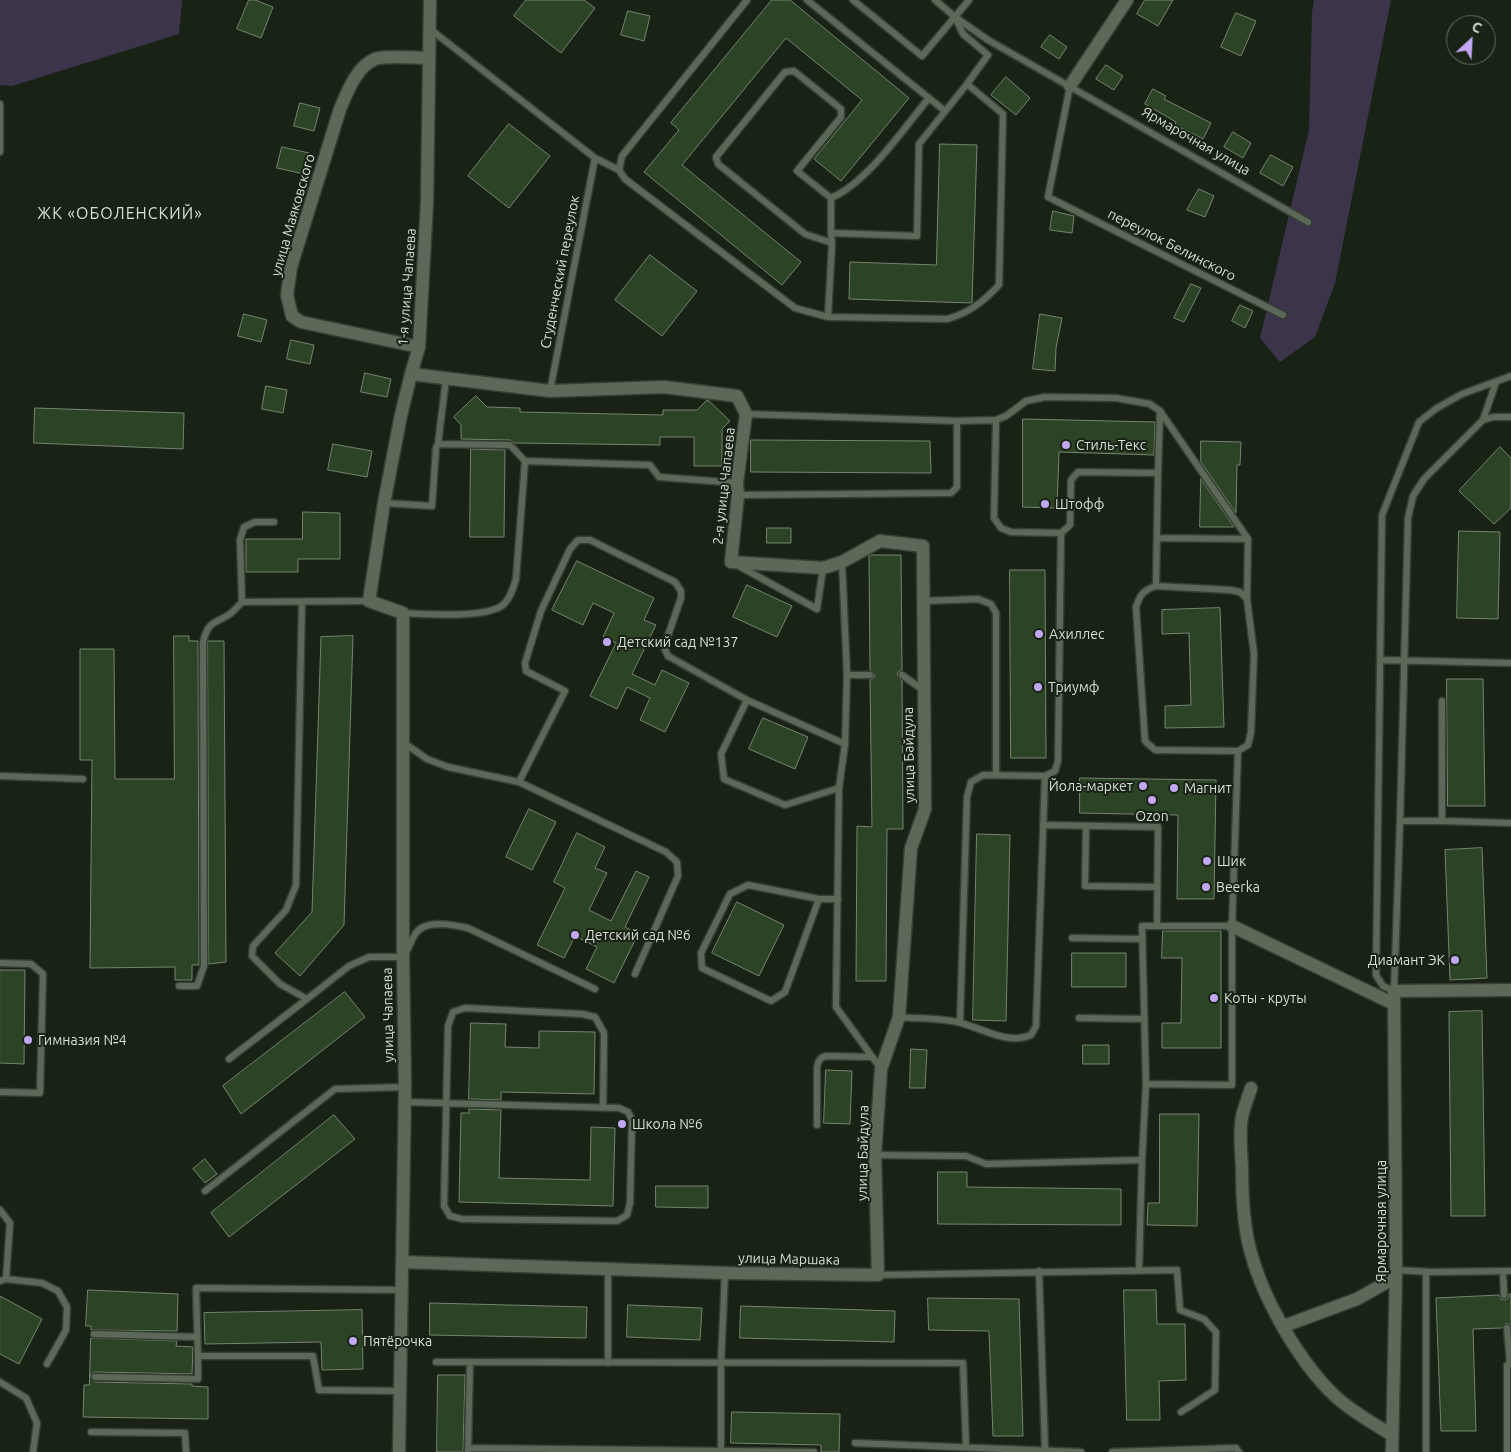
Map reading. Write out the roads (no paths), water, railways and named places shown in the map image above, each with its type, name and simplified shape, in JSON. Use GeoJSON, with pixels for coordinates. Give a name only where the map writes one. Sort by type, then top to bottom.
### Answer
{"type":"FeatureCollection","features":[{"type":"Feature","properties":{"kind":"street","name":"1-я улица Чапаева"},"geometry":{"type":"LineString","coordinates":[[369,601],[384,503],[411,374],[419,347],[427,203],[430,0]]}},
{"type":"Feature","properties":{"kind":"street"},"geometry":{"type":"LineString","coordinates":[[1070,86],[1128,0]]}},
{"type":"Feature","properties":{"kind":"street","name":"улица Маяковского"},"geometry":{"type":"LineString","coordinates":[[419,347],[301,322],[292,316],[287,295],[291,267],[340,109],[349,88],[362,69],[375,59],[429,58]]}},
{"type":"Feature","properties":{"kind":"street"},"geometry":{"type":"LineString","coordinates":[[411,374],[550,391],[664,388],[737,396],[746,414]]}},
{"type":"Feature","properties":{"kind":"street","name":"2-я улица Чапаева"},"geometry":{"type":"LineString","coordinates":[[731,562],[746,414]]}},
{"type":"Feature","properties":{"kind":"street","name":"улица Байдула"},"geometry":{"type":"LineString","coordinates":[[731,562],[824,568],[842,562],[880,541],[923,546],[925,809],[911,848],[900,1017],[881,1069],[875,1156],[878,1275]]}},
{"type":"Feature","properties":{"kind":"street"},"geometry":{"type":"LineString","coordinates":[[369,601],[403,613]]}},
{"type":"Feature","properties":{"kind":"street","name":"улица Чапаева"},"geometry":{"type":"LineString","coordinates":[[399,1452],[405,1087],[402,957],[403,613]]}},
{"type":"Feature","properties":{"kind":"street"},"geometry":{"type":"LineString","coordinates":[[1232,926],[1394,997],[1511,990]]}},
{"type":"Feature","properties":{"kind":"street","name":"Ярмарочная улица"},"geometry":{"type":"LineString","coordinates":[[1392,1452],[1396,1274],[1394,997]]}},
{"type":"Feature","properties":{"kind":"street"},"geometry":{"type":"LineString","coordinates":[[1251,1088],[1242,1116],[1241,1130],[1245,1219],[1251,1253],[1259,1278],[1295,1347],[1316,1375],[1337,1398],[1392,1435]]}},
{"type":"Feature","properties":{"kind":"street","name":"улица Маршака"},"geometry":{"type":"LineString","coordinates":[[402,1262],[725,1273],[878,1275]]}},
{"type":"Feature","properties":{"kind":"street"},"geometry":{"type":"LineString","coordinates":[[1284,1326],[1358,1299],[1396,1274]]}},
{"type":"Feature","properties":{"kind":"lane"},"geometry":{"type":"LineString","coordinates":[[619,170],[622,156],[747,0]]}},
{"type":"Feature","properties":{"kind":"lane"},"geometry":{"type":"LineString","coordinates":[[807,0],[945,111]]}},
{"type":"Feature","properties":{"kind":"lane"},"geometry":{"type":"LineString","coordinates":[[853,0],[922,56],[969,0]]}},
{"type":"Feature","properties":{"kind":"lane"},"geometry":{"type":"LineString","coordinates":[[831,233],[917,236],[919,144],[988,55],[963,34],[955,17],[935,0]]}},
{"type":"Feature","properties":{"kind":"lane","name":"Ярмарочная улица"},"geometry":{"type":"LineString","coordinates":[[955,17],[988,40],[1308,222]]}},
{"type":"Feature","properties":{"kind":"lane"},"geometry":{"type":"LineString","coordinates":[[430,29],[595,158],[619,170],[625,179],[795,308],[828,317],[947,320],[963,314],[999,286],[1003,114],[967,84]]}},
{"type":"Feature","properties":{"kind":"lane"},"geometry":{"type":"LineString","coordinates":[[831,198],[797,171],[841,117],[841,109],[794,71],[785,72],[716,157],[718,164],[805,234],[832,243]]}},
{"type":"Feature","properties":{"kind":"lane","name":"переулок Белинского"},"geometry":{"type":"LineString","coordinates":[[1070,86],[1048,197],[1283,315]]}},
{"type":"Feature","properties":{"kind":"lane"},"geometry":{"type":"LineString","coordinates":[[831,198],[841,194],[864,176],[929,98]]}},
{"type":"Feature","properties":{"kind":"lane"},"geometry":{"type":"LineString","coordinates":[[0,104],[0,152]]}},
{"type":"Feature","properties":{"kind":"lane","name":"Студенческий переулок"},"geometry":{"type":"LineString","coordinates":[[550,391],[595,158]]}},
{"type":"Feature","properties":{"kind":"lane"},"geometry":{"type":"LineString","coordinates":[[828,317],[832,243],[831,198]]}},
{"type":"Feature","properties":{"kind":"lane"},"geometry":{"type":"LineString","coordinates":[[1394,997],[1383,986],[1376,975],[1382,514],[1419,422],[1455,397],[1511,376]]}},
{"type":"Feature","properties":{"kind":"lane"},"geometry":{"type":"LineString","coordinates":[[384,503],[432,506],[436,448],[446,379]]}},
{"type":"Feature","properties":{"kind":"lane"},"geometry":{"type":"LineString","coordinates":[[1483,420],[1496,382]]}},
{"type":"Feature","properties":{"kind":"lane"},"geometry":{"type":"LineString","coordinates":[[746,414],[957,421],[996,420],[1006,416],[1026,402],[1045,397],[1116,398],[1150,404],[1160,411],[1248,539],[1247,599],[1254,654],[1251,732],[1248,745],[1238,751],[1155,750],[1145,741],[1136,608],[1139,597],[1146,589],[1156,586],[1230,590],[1240,592],[1247,599]]}},
{"type":"Feature","properties":{"kind":"lane"},"geometry":{"type":"LineString","coordinates":[[1156,586],[1160,411]]}},
{"type":"Feature","properties":{"kind":"lane"},"geometry":{"type":"LineString","coordinates":[[1394,997],[1408,518],[1413,496],[1424,479],[1483,420],[1493,416],[1511,417]]}},
{"type":"Feature","properties":{"kind":"lane"},"geometry":{"type":"LineString","coordinates":[[996,420],[994,518],[1001,528],[1011,532],[1061,533],[1070,525],[1071,480],[1078,472],[1158,473]]}},
{"type":"Feature","properties":{"kind":"lane"},"geometry":{"type":"LineString","coordinates":[[438,444],[510,445],[525,461],[650,465],[659,477],[737,489],[951,493],[957,487],[957,421]]}},
{"type":"Feature","properties":{"kind":"lane"},"geometry":{"type":"LineString","coordinates":[[403,613],[448,614],[492,611],[504,604],[511,594],[516,579],[525,461]]}},
{"type":"Feature","properties":{"kind":"lane"},"geometry":{"type":"LineString","coordinates":[[179,986],[197,986],[204,966],[203,642],[207,628],[218,619],[231,614],[242,602],[240,540],[244,527],[255,522],[274,522]]}},
{"type":"Feature","properties":{"kind":"lane"},"geometry":{"type":"LineString","coordinates":[[960,1022],[967,797],[972,782],[983,775],[1046,776],[1055,771],[1058,761],[1061,533]]}},
{"type":"Feature","properties":{"kind":"lane"},"geometry":{"type":"LineString","coordinates":[[1157,538],[1248,539]]}},
{"type":"Feature","properties":{"kind":"lane"},"geometry":{"type":"LineString","coordinates":[[519,782],[564,691],[526,671],[525,663],[540,611],[570,549],[578,540],[590,540],[675,582],[681,591],[681,598],[664,647],[668,656],[747,700],[845,744]]}},
{"type":"Feature","properties":{"kind":"lane"},"geometry":{"type":"LineString","coordinates":[[731,562],[818,609],[824,568]]}},
{"type":"Feature","properties":{"kind":"lane"},"geometry":{"type":"LineString","coordinates":[[842,562],[847,675],[845,744],[839,788],[836,1007],[881,1069]]}},
{"type":"Feature","properties":{"kind":"lane"},"geometry":{"type":"LineString","coordinates":[[923,602],[978,599],[991,604],[996,613],[996,774]]}},
{"type":"Feature","properties":{"kind":"lane"},"geometry":{"type":"LineString","coordinates":[[242,602],[369,601]]}},
{"type":"Feature","properties":{"kind":"lane"},"geometry":{"type":"LineString","coordinates":[[302,602],[296,885],[286,910],[253,946],[252,956],[280,984],[307,999]]}},
{"type":"Feature","properties":{"kind":"lane"},"geometry":{"type":"LineString","coordinates":[[1380,660],[1511,662]]}},
{"type":"Feature","properties":{"kind":"lane"},"geometry":{"type":"LineString","coordinates":[[847,675],[870,675]]}},
{"type":"Feature","properties":{"kind":"lane"},"geometry":{"type":"LineString","coordinates":[[902,675],[923,690]]}},
{"type":"Feature","properties":{"kind":"lane"},"geometry":{"type":"LineString","coordinates":[[747,700],[721,754],[724,779],[785,805],[839,788]]}},
{"type":"Feature","properties":{"kind":"lane"},"geometry":{"type":"LineString","coordinates":[[1442,701],[1442,821]]}},
{"type":"Feature","properties":{"kind":"lane"},"geometry":{"type":"LineString","coordinates":[[403,742],[427,759],[448,767],[519,782],[666,852],[677,862],[678,876],[635,974]]}},
{"type":"Feature","properties":{"kind":"lane"},"geometry":{"type":"LineString","coordinates":[[1146,1084],[1232,1086],[1232,926],[1238,751]]}},
{"type":"Feature","properties":{"kind":"lane"},"geometry":{"type":"LineString","coordinates":[[0,776],[83,779]]}},
{"type":"Feature","properties":{"kind":"lane"},"geometry":{"type":"LineString","coordinates":[[900,1017],[960,1022],[1000,1036],[1022,1039],[1031,1035],[1036,1026],[1046,776]]}},
{"type":"Feature","properties":{"kind":"lane"},"geometry":{"type":"LineString","coordinates":[[1400,821],[1511,823]]}},
{"type":"Feature","properties":{"kind":"lane"},"geometry":{"type":"LineString","coordinates":[[1043,825],[1158,827],[1156,926]]}},
{"type":"Feature","properties":{"kind":"lane"},"geometry":{"type":"LineString","coordinates":[[1086,826],[1085,886],[1157,887]]}},
{"type":"Feature","properties":{"kind":"lane"},"geometry":{"type":"LineString","coordinates":[[819,899],[785,992],[771,1001],[702,968],[701,954],[730,894],[748,885],[819,899],[838,899]]}},
{"type":"Feature","properties":{"kind":"lane"},"geometry":{"type":"LineString","coordinates":[[229,1059],[349,966],[370,956],[402,957],[408,951],[416,933],[424,927],[448,924],[468,928],[595,989]]}},
{"type":"Feature","properties":{"kind":"lane"},"geometry":{"type":"LineString","coordinates":[[1139,1270],[1146,1084],[1142,926],[1232,926]]}},
{"type":"Feature","properties":{"kind":"lane"},"geometry":{"type":"LineString","coordinates":[[1072,938],[1142,938]]}},
{"type":"Feature","properties":{"kind":"lane"},"geometry":{"type":"LineString","coordinates":[[0,963],[31,964],[43,974],[40,1092],[0,1092]]}},
{"type":"Feature","properties":{"kind":"lane"},"geometry":{"type":"LineString","coordinates":[[404,1102],[445,1103],[603,1108],[619,1108],[628,1112],[632,1120],[630,1203],[627,1215],[617,1222],[462,1219],[450,1216],[444,1206],[445,1103],[448,1026],[453,1012],[465,1008],[582,1014],[595,1017],[604,1032],[603,1108]]}},
{"type":"Feature","properties":{"kind":"lane"},"geometry":{"type":"LineString","coordinates":[[1079,1018],[1144,1019]]}},
{"type":"Feature","properties":{"kind":"lane"},"geometry":{"type":"LineString","coordinates":[[817,1125],[817,1067],[822,1057],[872,1057]]}},
{"type":"Feature","properties":{"kind":"lane"},"geometry":{"type":"LineString","coordinates":[[205,1191],[334,1089],[405,1087]]}},
{"type":"Feature","properties":{"kind":"lane"},"geometry":{"type":"LineString","coordinates":[[875,1156],[966,1156],[986,1164],[1142,1160]]}},
{"type":"Feature","properties":{"kind":"lane"},"geometry":{"type":"LineString","coordinates":[[0,1210],[10,1223],[3,1280],[42,1283],[58,1291],[67,1307],[66,1330],[47,1364]]}},
{"type":"Feature","properties":{"kind":"lane"},"geometry":{"type":"LineString","coordinates":[[608,1269],[608,1363]]}},
{"type":"Feature","properties":{"kind":"lane","name":"улица Маршака"},"geometry":{"type":"LineString","coordinates":[[878,1275],[1177,1270],[1180,1310],[1204,1319],[1216,1332],[1214,1390],[1181,1412]]}},
{"type":"Feature","properties":{"kind":"lane"},"geometry":{"type":"LineString","coordinates":[[1504,1271],[1504,1295]]}},
{"type":"Feature","properties":{"kind":"lane"},"geometry":{"type":"LineString","coordinates":[[1396,1274],[1511,1271]]}},
{"type":"Feature","properties":{"kind":"lane"},"geometry":{"type":"LineString","coordinates":[[1039,1272],[1045,1449]]}},
{"type":"Feature","properties":{"kind":"lane"},"geometry":{"type":"LineString","coordinates":[[1426,1272],[1426,1452]]}},
{"type":"Feature","properties":{"kind":"lane"},"geometry":{"type":"LineString","coordinates":[[721,1451],[721,1364],[725,1273]]}},
{"type":"Feature","properties":{"kind":"lane"},"geometry":{"type":"LineString","coordinates":[[95,1377],[198,1379],[196,1288],[402,1290]]}},
{"type":"Feature","properties":{"kind":"lane"},"geometry":{"type":"LineString","coordinates":[[1507,1328],[1510,1364],[1507,1364],[1507,1452]]}},
{"type":"Feature","properties":{"kind":"lane"},"geometry":{"type":"LineString","coordinates":[[94,1334],[197,1337]]}},
{"type":"Feature","properties":{"kind":"lane"},"geometry":{"type":"LineString","coordinates":[[198,1356],[312,1356],[319,1390],[400,1391]]}},
{"type":"Feature","properties":{"kind":"lane"},"geometry":{"type":"LineString","coordinates":[[436,1362],[963,1363],[966,1446]]}},
{"type":"Feature","properties":{"kind":"lane"},"geometry":{"type":"LineString","coordinates":[[470,1362],[468,1450],[814,1452]]}},
{"type":"Feature","properties":{"kind":"lane"},"geometry":{"type":"LineString","coordinates":[[0,1382],[26,1398],[38,1423],[33,1452]]}},
{"type":"Feature","properties":{"kind":"lane"},"geometry":{"type":"LineString","coordinates":[[91,1432],[185,1433],[186,1452]]}},
{"type":"Feature","properties":{"kind":"lane"},"geometry":{"type":"LineString","coordinates":[[856,1443],[1045,1449],[1081,1452]]}},
{"type":"Feature","properties":{"kind":"lane"},"geometry":{"type":"LineString","coordinates":[[1112,1452],[1236,1448],[1239,1452]]}},
{"type":"Feature","properties":{"kind":"place","name":"Стиль-Текс"},"geometry":{"type":"Point","coordinates":[1066,445]}},
{"type":"Feature","properties":{"kind":"place","name":"Штофф"},"geometry":{"type":"Point","coordinates":[1045,504]}},
{"type":"Feature","properties":{"kind":"place","name":"Ахиллес"},"geometry":{"type":"Point","coordinates":[1039,634]}},
{"type":"Feature","properties":{"kind":"place","name":"Детский сад №137"},"geometry":{"type":"Point","coordinates":[607,642]}},
{"type":"Feature","properties":{"kind":"place","name":"Триумф"},"geometry":{"type":"Point","coordinates":[1038,687]}},
{"type":"Feature","properties":{"kind":"place","name":"Йола-маркет"},"geometry":{"type":"Point","coordinates":[1143,786]}},
{"type":"Feature","properties":{"kind":"place","name":"Магнит"},"geometry":{"type":"Point","coordinates":[1174,788]}},
{"type":"Feature","properties":{"kind":"place","name":"Ozon"},"geometry":{"type":"Point","coordinates":[1152,800]}},
{"type":"Feature","properties":{"kind":"place","name":"Шик"},"geometry":{"type":"Point","coordinates":[1207,861]}},
{"type":"Feature","properties":{"kind":"place","name":"Beerka"},"geometry":{"type":"Point","coordinates":[1206,887]}},
{"type":"Feature","properties":{"kind":"place","name":"Детский сад №6"},"geometry":{"type":"Point","coordinates":[575,935]}},
{"type":"Feature","properties":{"kind":"place","name":"Диамант ЭК"},"geometry":{"type":"Point","coordinates":[1455,960]}},
{"type":"Feature","properties":{"kind":"place","name":"Коты - круты"},"geometry":{"type":"Point","coordinates":[1214,998]}},
{"type":"Feature","properties":{"kind":"place","name":"Гимназия №4"},"geometry":{"type":"Point","coordinates":[28,1040]}},
{"type":"Feature","properties":{"kind":"place","name":"Школа №6"},"geometry":{"type":"Point","coordinates":[622,1124]}},
{"type":"Feature","properties":{"kind":"place","name":"Пятёрочка"},"geometry":{"type":"Point","coordinates":[353,1341]}},
{"type":"Feature","properties":{"kind":"district","name":"ЖК «ОБОЛЕНСКИЙ»"},"geometry":{"type":"Point","coordinates":[120,214]}}]}
